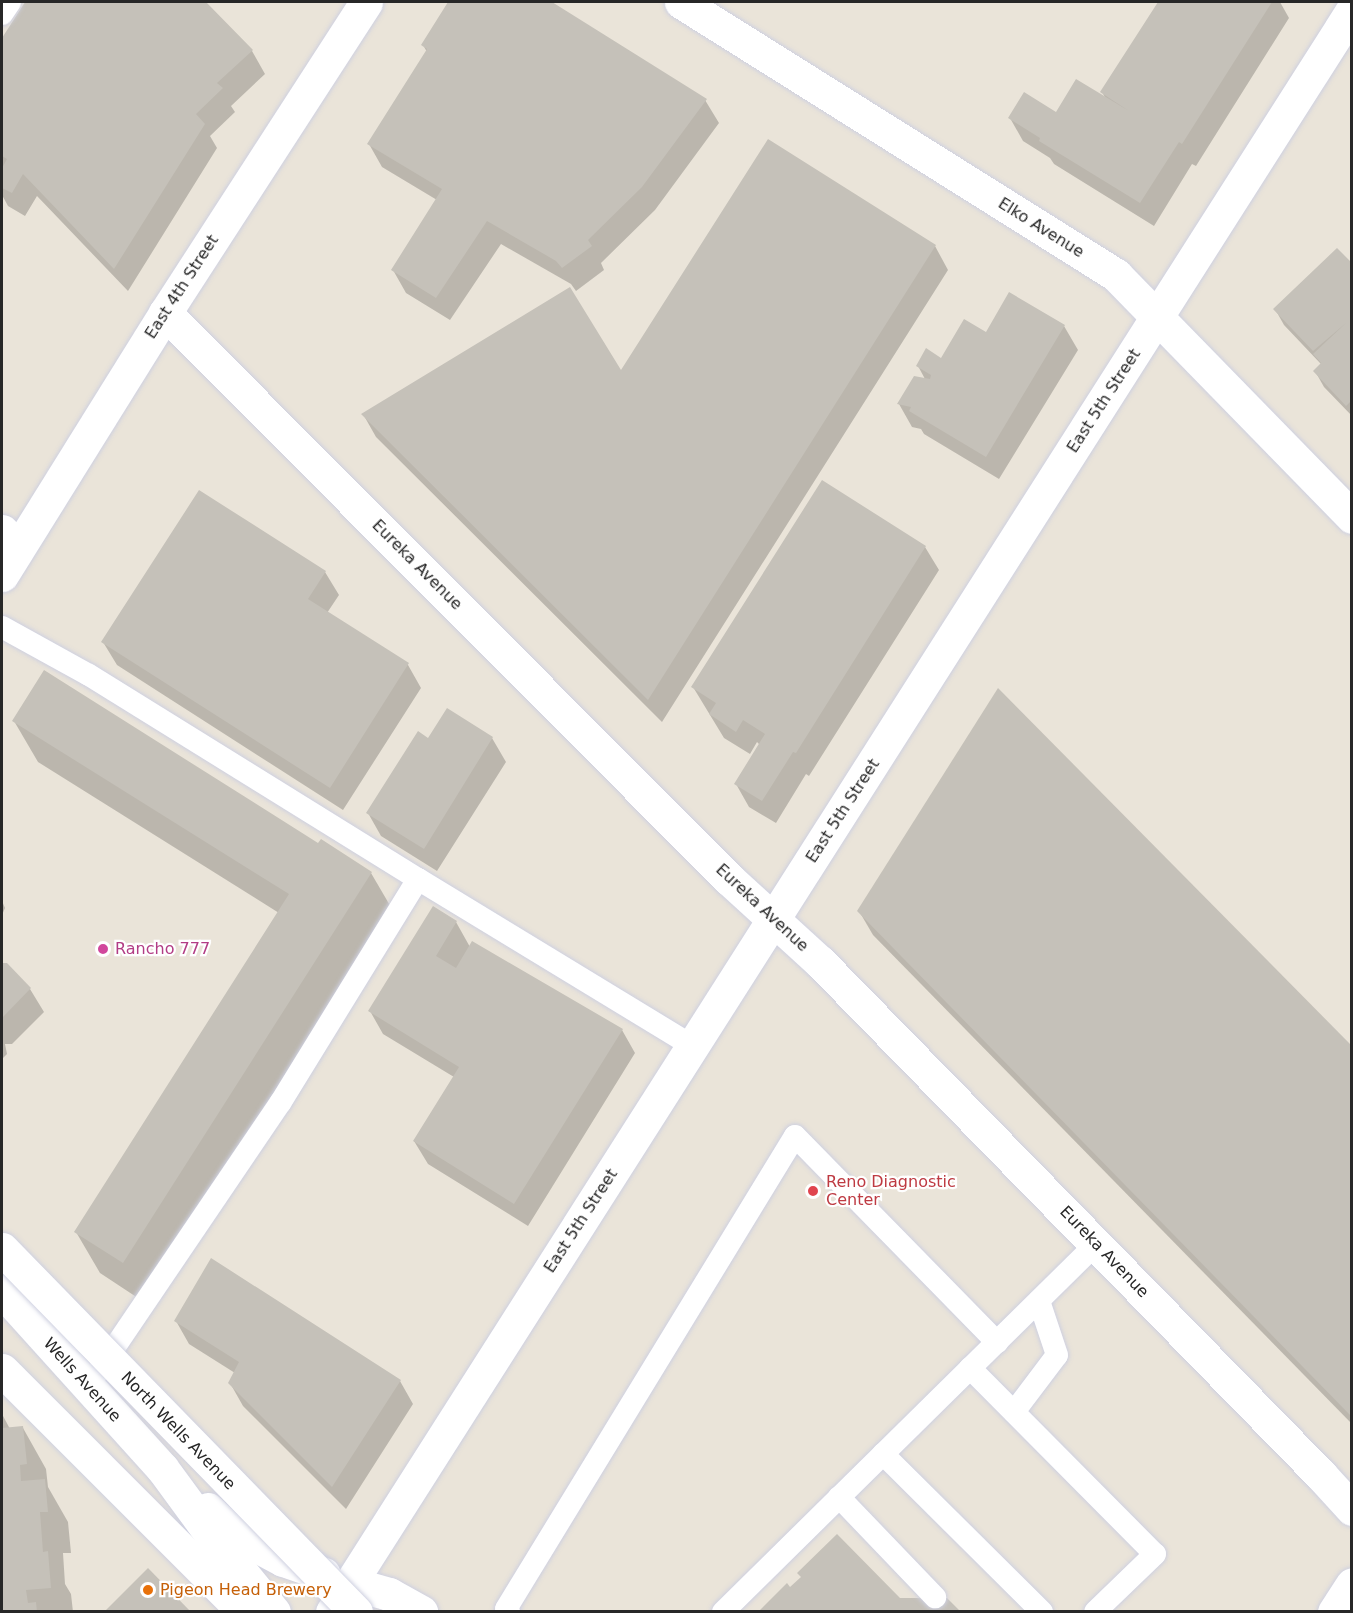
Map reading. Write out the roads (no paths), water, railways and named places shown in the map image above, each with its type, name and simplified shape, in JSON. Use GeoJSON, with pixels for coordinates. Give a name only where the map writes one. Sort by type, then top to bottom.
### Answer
{"type":"FeatureCollection","features":[{"type":"Feature","properties":{"kind":"street","name":"East 4th Street"},"geometry":{"type":"LineString","coordinates":[[7,551],[165,313],[366,2]]}},
{"type":"Feature","properties":{"kind":"street","name":"Elko Avenue"},"geometry":{"type":"LineString","coordinates":[[681,2],[1116,275],[1352,517]]}},
{"type":"Feature","properties":{"kind":"street","name":"East 5th Street"},"geometry":{"type":"LineString","coordinates":[[332,1611],[353,1597],[693,1046],[1350,17]]}},
{"type":"Feature","properties":{"kind":"street","name":"Eureka Avenue"},"geometry":{"type":"LineString","coordinates":[[165,313],[729,879],[775,918],[1322,1475],[1352,1509]]}},
{"type":"Feature","properties":{"kind":"street","name":"North Wells Avenue"},"geometry":{"type":"LineString","coordinates":[[2,1249],[353,1597]]}},
{"type":"Feature","properties":{"kind":"street","name":"Wells Avenue"},"geometry":{"type":"LineString","coordinates":[[2,1291],[162,1468],[236,1535],[353,1597],[389,1594],[422,1611]]}},
{"type":"Feature","properties":{"kind":"street"},"geometry":{"type":"LineString","coordinates":[[2,1370],[244,1611]]}},
{"type":"Feature","properties":{"kind":"street","name":"Wells Avenue"},"geometry":{"type":"LineString","coordinates":[[162,1468],[212,1536],[274,1611]]}},
{"type":"Feature","properties":{"kind":"street"},"geometry":{"type":"LineString","coordinates":[[1334,1611],[1352,1584]]}},
{"type":"Feature","properties":{"kind":"lane"},"geometry":{"type":"LineString","coordinates":[[2,14],[10,2]]}},
{"type":"Feature","properties":{"kind":"lane"},"geometry":{"type":"LineString","coordinates":[[2,627],[89,675],[693,1046]]}},
{"type":"Feature","properties":{"kind":"lane"},"geometry":{"type":"LineString","coordinates":[[88,1387],[280,1103],[418,879]]}},
{"type":"Feature","properties":{"kind":"lane"},"geometry":{"type":"LineString","coordinates":[[509,1611],[506,1609],[795,1136],[997,1341]]}},
{"type":"Feature","properties":{"kind":"lane"},"geometry":{"type":"LineString","coordinates":[[723,1611],[1096,1244]]}},
{"type":"Feature","properties":{"kind":"lane"},"geometry":{"type":"LineString","coordinates":[[1014,1412],[1057,1355],[1039,1301]]}},
{"type":"Feature","properties":{"kind":"lane"},"geometry":{"type":"LineString","coordinates":[[970,1368],[1155,1554],[1095,1611]]}},
{"type":"Feature","properties":{"kind":"lane"},"geometry":{"type":"LineString","coordinates":[[884,1454],[1042,1611]]}},
{"type":"Feature","properties":{"kind":"lane"},"geometry":{"type":"LineString","coordinates":[[839,1497],[935,1597]]}},
{"type":"Feature","properties":{"kind":"place","name":"Rancho 777"},"geometry":{"type":"Point","coordinates":[103,949]}},
{"type":"Feature","properties":{"kind":"place","name":"Reno Diagnostic Center"},"geometry":{"type":"Point","coordinates":[813,1191]}},
{"type":"Feature","properties":{"kind":"place","name":"Pigeon Head Brewery"},"geometry":{"type":"Point","coordinates":[148,1590]}}]}
